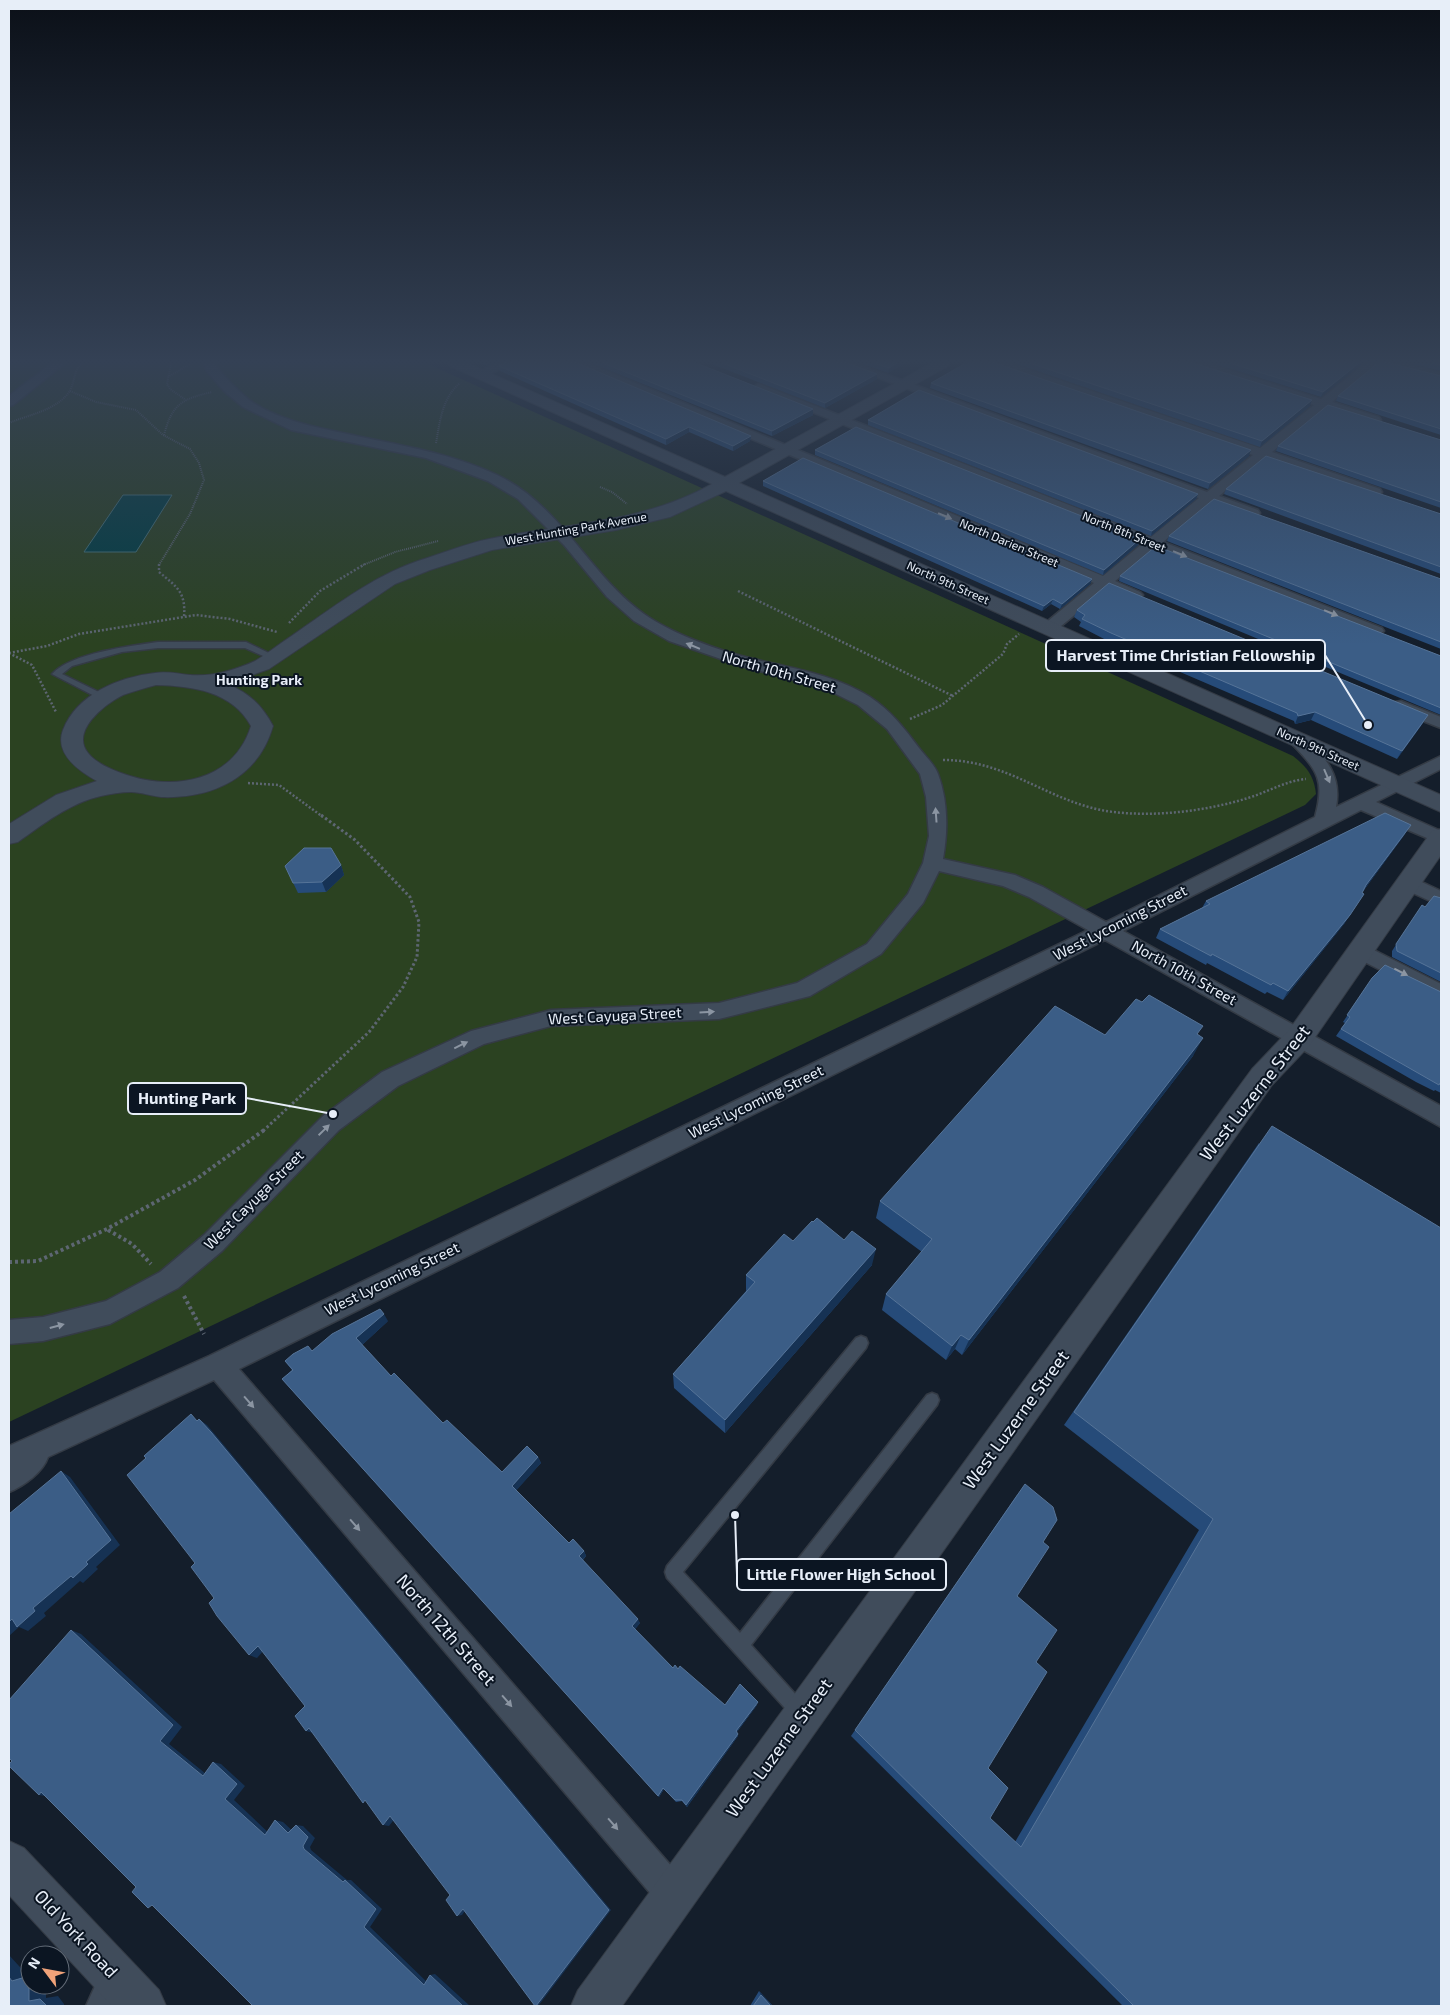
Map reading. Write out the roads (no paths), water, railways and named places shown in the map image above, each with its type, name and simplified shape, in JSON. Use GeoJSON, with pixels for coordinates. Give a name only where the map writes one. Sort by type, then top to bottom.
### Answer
{"type":"FeatureCollection","features":[{"type":"Feature","properties":{"kind":"street","name":"North 10th Street"},"geometry":{"type":"LineString","coordinates":[[430,457],[466,467],[493,478],[523,496],[560,532],[612,594],[639,618],[675,638],[709,652],[830,684],[864,701],[893,725],[929,773],[935,797],[938,836],[933,863],[1008,880],[1036,892],[1441,1117]]}},
{"type":"Feature","properties":{"kind":"street","name":"North 9th Street"},"geometry":{"type":"LineString","coordinates":[[663,457],[1441,804]]}},
{"type":"Feature","properties":{"kind":"street","name":"West Hunting Park Avenue"},"geometry":{"type":"LineString","coordinates":[[268,661],[248,683],[245,692],[250,706],[258,716],[262,726],[259,736],[253,750],[227,776],[210,783],[177,788],[150,789],[129,785],[113,780],[98,772],[82,760],[73,745],[73,734],[90,707],[102,697],[134,684],[156,679],[218,680],[268,661],[388,580],[446,557],[489,545],[616,524],[664,513],[725,485],[777,457]]}},
{"type":"Feature","properties":{"kind":"street","name":"North Darien Street"},"geometry":{"type":"LineString","coordinates":[[802,457],[1145,600]]}},
{"type":"Feature","properties":{"kind":"street","name":"North 8th Street"},"geometry":{"type":"LineString","coordinates":[[935,457],[1386,635]]}},
{"type":"Feature","properties":{"kind":"street"},"geometry":{"type":"LineString","coordinates":[[1102,457],[1265,517]]}},
{"type":"Feature","properties":{"kind":"street"},"geometry":{"type":"LineString","coordinates":[[1049,628],[1257,457]]}},
{"type":"Feature","properties":{"kind":"street"},"geometry":{"type":"LineString","coordinates":[[1274,457],[1385,495]]}},
{"type":"Feature","properties":{"kind":"street","name":"West Hunting Park Avenue"},"geometry":{"type":"LineString","coordinates":[[196,681],[226,692],[250,706]]}},
{"type":"Feature","properties":{"kind":"street"},"geometry":{"type":"LineString","coordinates":[[1387,700],[1441,722]]}},
{"type":"Feature","properties":{"kind":"street"},"geometry":{"type":"LineString","coordinates":[[1299,741],[1320,763],[1330,780],[1331,796],[1324,819]]}},
{"type":"Feature","properties":{"kind":"street","name":"West Hunting Park Avenue"},"geometry":{"type":"LineString","coordinates":[[50,808],[81,777],[83,771],[82,760]]}},
{"type":"Feature","properties":{"kind":"street","name":"West Lycoming Street"},"geometry":{"type":"LineString","coordinates":[[9,1460],[218,1365],[1107,930],[1395,783],[1441,762]]}},
{"type":"Feature","properties":{"kind":"street","name":"West Hunting Park Avenue"},"geometry":{"type":"LineString","coordinates":[[9,836],[50,808],[97,787],[129,785]]}},
{"type":"Feature","properties":{"kind":"street"},"geometry":{"type":"LineString","coordinates":[[1359,802],[1441,837]]}},
{"type":"Feature","properties":{"kind":"street","name":"West Luzerne Street"},"geometry":{"type":"LineString","coordinates":[[594,2006],[1262,1077],[1299,1038],[1441,837]]}},
{"type":"Feature","properties":{"kind":"street","name":"West Cayuga Street"},"geometry":{"type":"LineString","coordinates":[[9,1332],[43,1329],[110,1312],[169,1280],[213,1243],[332,1123],[390,1080],[479,1037],[551,1018],[720,1011],[803,990],[874,949],[916,898],[933,863]]}},
{"type":"Feature","properties":{"kind":"street"},"geometry":{"type":"LineString","coordinates":[[1409,883],[1441,899]]}},
{"type":"Feature","properties":{"kind":"street"},"geometry":{"type":"LineString","coordinates":[[1360,951],[1441,993]]}},
{"type":"Feature","properties":{"kind":"street","name":"North 12th Street"},"geometry":{"type":"LineString","coordinates":[[218,1365],[674,1895]]}},
{"type":"Feature","properties":{"kind":"street","name":"West Lycoming Street"},"geometry":{"type":"LineString","coordinates":[[9,1478],[67,1433]]}},
{"type":"Feature","properties":{"kind":"street","name":"Old York Road"},"geometry":{"type":"LineString","coordinates":[[9,1863],[121,1997]]}},
{"type":"Feature","properties":{"kind":"lane"},"geometry":{"type":"LineString","coordinates":[[102,697],[56,674],[69,664],[122,650],[158,645],[246,645],[268,661]]}},
{"type":"Feature","properties":{"kind":"lane"},"geometry":{"type":"LineString","coordinates":[[803,1715],[673,1572],[861,1343]]}},
{"type":"Feature","properties":{"kind":"lane"},"geometry":{"type":"LineString","coordinates":[[740,1646],[932,1400]]}},
{"type":"Feature","properties":{"kind":"place","name":"Harvest Time Christian Fellowship"},"geometry":{"type":"Point","coordinates":[1368,725]}},
{"type":"Feature","properties":{"kind":"place","name":"Hunting Park"},"geometry":{"type":"Point","coordinates":[333,1114]}},
{"type":"Feature","properties":{"kind":"place","name":"Little Flower High School"},"geometry":{"type":"Point","coordinates":[735,1515]}},
{"type":"Feature","properties":{"kind":"district","name":"Hunting Park"},"geometry":{"type":"Point","coordinates":[259,680]}}]}
